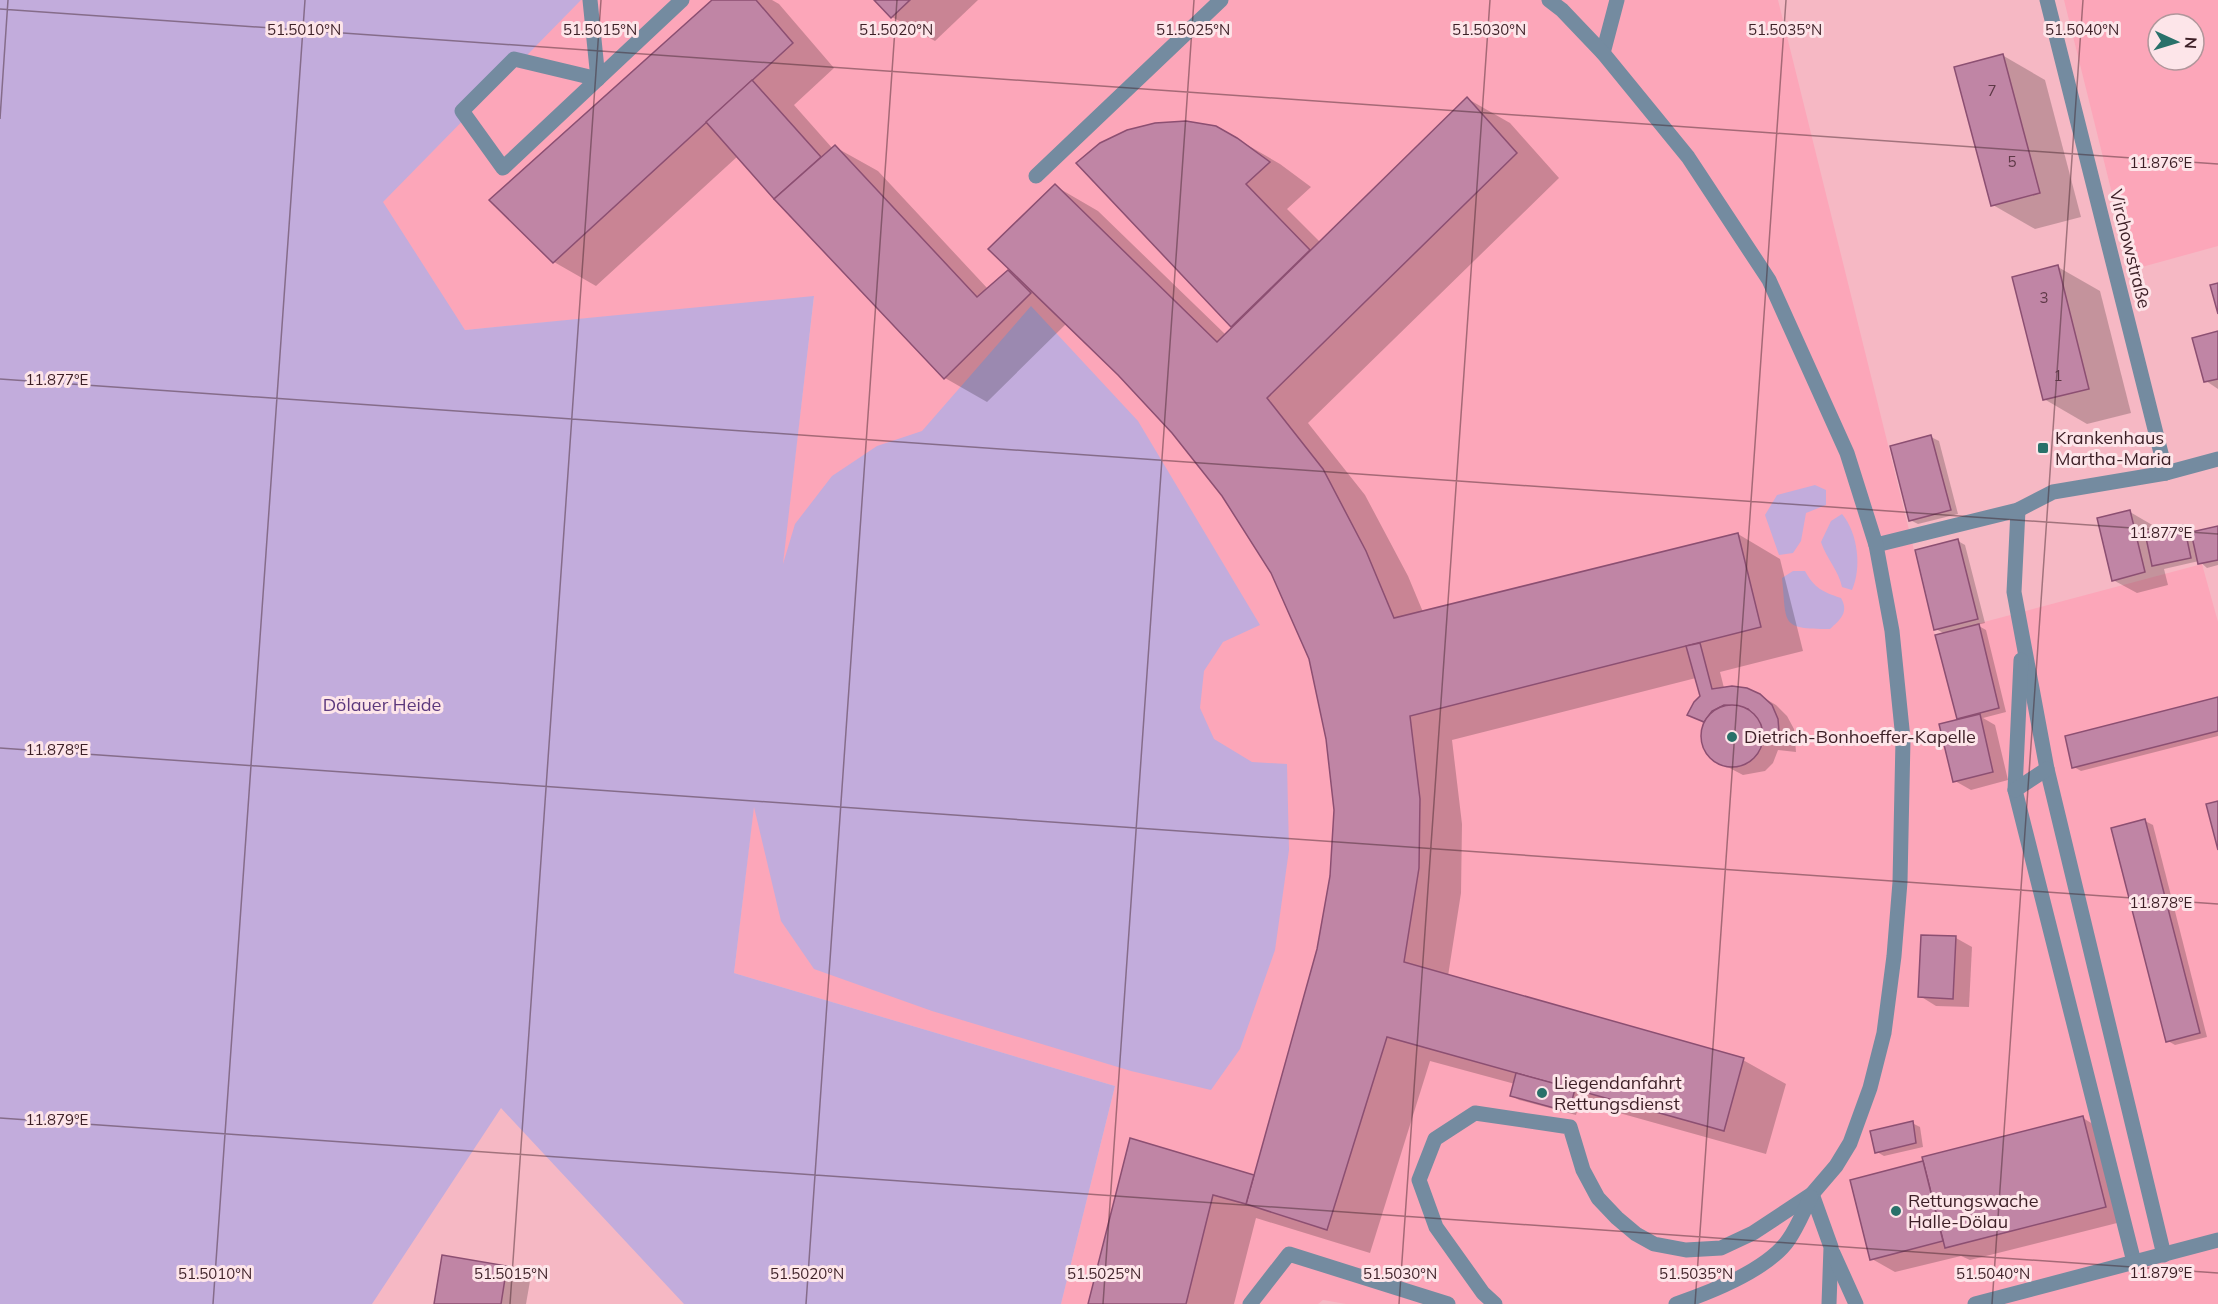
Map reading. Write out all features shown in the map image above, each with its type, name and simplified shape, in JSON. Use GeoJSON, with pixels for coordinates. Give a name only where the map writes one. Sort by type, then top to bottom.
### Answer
{"type":"FeatureCollection","features":[{"type":"Feature","properties":{"kind":"street"},"geometry":{"type":"LineString","coordinates":[[590,0],[598,79]]}},
{"type":"Feature","properties":{"kind":"street"},"geometry":{"type":"LineString","coordinates":[[598,79],[514,59],[462,111],[503,168],[598,79],[682,0]]}},
{"type":"Feature","properties":{"kind":"street"},"geometry":{"type":"LineString","coordinates":[[1036,176],[1221,0]]}},
{"type":"Feature","properties":{"kind":"street"},"geometry":{"type":"LineString","coordinates":[[1549,0],[1562,10],[1603,53],[1688,157],[1769,280],[1847,453],[1876,545],[1892,631],[1903,739],[1903,818],[1894,956],[1884,1033],[1870,1088],[1850,1143],[1836,1166],[1812,1194],[1790,1238],[1778,1253],[1714,1289],[1676,1304]]}},
{"type":"Feature","properties":{"kind":"street"},"geometry":{"type":"LineString","coordinates":[[1603,53],[1617,0]]}},
{"type":"Feature","properties":{"kind":"street","name":"Virchowstraße"},"geometry":{"type":"LineString","coordinates":[[2047,0],[2166,473]]}},
{"type":"Feature","properties":{"kind":"street"},"geometry":{"type":"LineString","coordinates":[[1876,545],[2018,510],[2053,492],[2166,473],[2218,459]]}},
{"type":"Feature","properties":{"kind":"street"},"geometry":{"type":"LineString","coordinates":[[2018,510],[2014,592],[2047,769],[2164,1255]]}},
{"type":"Feature","properties":{"kind":"street"},"geometry":{"type":"LineString","coordinates":[[2022,636],[2014,790],[2134,1262]]}},
{"type":"Feature","properties":{"kind":"street"},"geometry":{"type":"LineString","coordinates":[[2014,790],[2047,769]]}},
{"type":"Feature","properties":{"kind":"street"},"geometry":{"type":"LineString","coordinates":[[1495,1304],[1483,1293],[1436,1227],[1419,1180],[1435,1139],[1474,1113],[1570,1127],[1582,1170],[1598,1198],[1636,1234],[1654,1244],[1686,1250],[1721,1248],[1753,1233],[1812,1194]]}},
{"type":"Feature","properties":{"kind":"street"},"geometry":{"type":"LineString","coordinates":[[1812,1194],[1831,1247],[1856,1304]]}},
{"type":"Feature","properties":{"kind":"street"},"geometry":{"type":"LineString","coordinates":[[1975,1304],[2218,1240]]}},
{"type":"Feature","properties":{"kind":"street"},"geometry":{"type":"LineString","coordinates":[[1829,1304],[1831,1247]]}},
{"type":"Feature","properties":{"kind":"street"},"geometry":{"type":"LineString","coordinates":[[1250,1304],[1289,1254],[1448,1304]]}},
{"type":"Feature","properties":{"kind":"shaded area"},"geometry":{"type":"Polygon","coordinates":[[[580,0],[1778,0],[1935,635],[2202,564],[2218,622],[2218,1304],[1346,1304],[1323,1300],[1318,1304],[1061,1304],[1115,1086],[734,973],[814,297],[465,330],[379,203],[580,0]]]}},
{"type":"Feature","properties":{"kind":"shaded area"},"geometry":{"type":"Polygon","coordinates":[[[2064,0],[2218,0],[2218,246],[2131,270],[2064,0]]]}},
{"type":"Feature","properties":{"kind":"green space","name":"Dölauer Heide"},"geometry":{"type":"Polygon","coordinates":[[[0,0],[581,0],[383,202],[465,330],[814,296],[783,564],[795,524],[832,476],[877,446],[922,431],[1031,306],[1138,421],[1260,625],[1223,642],[1204,671],[1200,708],[1214,739],[1252,762],[1287,764],[1289,850],[1275,950],[1240,1049],[1211,1090],[1131,1071],[932,1011],[814,969],[781,921],[754,807],[734,973],[1115,1086],[1061,1304],[684,1304],[501,1108],[372,1304],[0,1304],[0,0]]]}},
{"type":"Feature","properties":{"kind":"green space"},"geometry":{"type":"Polygon","coordinates":[[[1815,485],[1826,490],[1826,505],[1806,513],[1801,541],[1793,553],[1779,555],[1765,515],[1777,495],[1815,485]]]}},
{"type":"Feature","properties":{"kind":"green space"},"geometry":{"type":"Polygon","coordinates":[[[1842,514],[1852,531],[1857,551],[1857,572],[1852,590],[1842,587],[1821,542],[1831,521],[1842,514]]]}},
{"type":"Feature","properties":{"kind":"green space"},"geometry":{"type":"Polygon","coordinates":[[[1793,571],[1805,571],[1820,589],[1841,598],[1844,611],[1830,629],[1802,628],[1789,621],[1784,605],[1782,578],[1793,571]]]}},
{"type":"Feature","properties":{"kind":"building"},"geometry":{"type":"Polygon","coordinates":[[[712,0],[756,0],[793,43],[553,263],[489,200],[712,0]]]}},
{"type":"Feature","properties":{"kind":"building"},"geometry":{"type":"Polygon","coordinates":[[[874,0],[910,0],[891,18],[874,0]]]}},
{"type":"Feature","properties":{"kind":"building"},"geometry":{"type":"Polygon","coordinates":[[[2003,54],[2040,193],[1991,206],[1954,67],[2003,54]]]}},
{"type":"Feature","properties":{"kind":"building"},"geometry":{"type":"Polygon","coordinates":[[[752,80],[821,157],[774,199],[706,122],[752,80]]]}},
{"type":"Feature","properties":{"kind":"building"},"geometry":{"type":"Polygon","coordinates":[[[1467,97],[1517,153],[1267,398],[1323,469],[1366,551],[1394,618],[1738,533],[1761,627],[1410,716],[1420,799],[1419,868],[1404,962],[1744,1058],[1724,1131],[1387,1037],[1327,1230],[1246,1204],[1317,949],[1330,876],[1334,810],[1326,739],[1309,659],[1271,573],[1222,496],[1172,433],[1118,375],[988,249],[1055,184],[1217,342],[1467,97]]]}},
{"type":"Feature","properties":{"kind":"building"},"geometry":{"type":"Polygon","coordinates":[[[1186,121],[1216,126],[1270,162],[1246,184],[1310,250],[1231,327],[1076,163],[1100,143],[1127,130],[1155,123],[1186,121]]]}},
{"type":"Feature","properties":{"kind":"building"},"geometry":{"type":"Polygon","coordinates":[[[835,145],[977,297],[1008,270],[1031,293],[944,379],[774,199],[835,145]]]}},
{"type":"Feature","properties":{"kind":"building"},"geometry":{"type":"Polygon","coordinates":[[[2058,265],[2089,389],[2043,400],[2012,277],[2058,265]]]}},
{"type":"Feature","properties":{"kind":"building"},"geometry":{"type":"Polygon","coordinates":[[[2218,283],[2218,314],[2210,285],[2218,283]]]}},
{"type":"Feature","properties":{"kind":"building"},"geometry":{"type":"Polygon","coordinates":[[[2218,331],[2218,379],[2204,382],[2192,338],[2218,331]]]}},
{"type":"Feature","properties":{"kind":"building"},"geometry":{"type":"Polygon","coordinates":[[[1931,435],[1951,510],[1909,521],[1890,446],[1931,435]]]}},
{"type":"Feature","properties":{"kind":"building"},"geometry":{"type":"Polygon","coordinates":[[[2130,510],[2145,572],[2112,581],[2097,518],[2130,510]]]}},
{"type":"Feature","properties":{"kind":"building"},"geometry":{"type":"Polygon","coordinates":[[[2184,525],[2191,558],[2152,566],[2145,533],[2184,525]]]}},
{"type":"Feature","properties":{"kind":"building"},"geometry":{"type":"Polygon","coordinates":[[[2218,526],[2218,560],[2198,564],[2191,532],[2218,526]]]}},
{"type":"Feature","properties":{"kind":"building"},"geometry":{"type":"Polygon","coordinates":[[[1958,539],[1978,619],[1934,630],[1915,550],[1958,539]]]}},
{"type":"Feature","properties":{"kind":"building"},"geometry":{"type":"Polygon","coordinates":[[[1979,624],[1999,708],[1957,719],[1935,635],[1979,624]]]}},
{"type":"Feature","properties":{"kind":"building"},"geometry":{"type":"Polygon","coordinates":[[[1700,643],[1712,689],[1732,686],[1747,688],[1760,694],[1772,705],[1778,719],[1780,744],[1762,742],[1762,730],[1748,709],[1724,705],[1712,711],[1704,722],[1687,715],[1700,696],[1686,646],[1700,643]]]}},
{"type":"Feature","properties":{"kind":"building"},"geometry":{"type":"Polygon","coordinates":[[[2218,697],[2218,731],[2072,768],[2065,736],[2218,697]]]}},
{"type":"Feature","properties":{"kind":"building","name":"Dietrich-Bonhoeffer-Kapelle"},"geometry":{"type":"Polygon","coordinates":[[[1732,705],[1749,710],[1754,714],[1758,719],[1763,736],[1758,753],[1754,758],[1749,762],[1732,767],[1715,762],[1710,758],[1706,753],[1701,736],[1706,719],[1710,714],[1715,710],[1732,705]]]}},
{"type":"Feature","properties":{"kind":"building"},"geometry":{"type":"Polygon","coordinates":[[[1980,714],[1993,772],[1953,782],[1939,724],[1980,714]]]}},
{"type":"Feature","properties":{"kind":"building"},"geometry":{"type":"Polygon","coordinates":[[[2218,801],[2218,850],[2206,804],[2218,801]]]}},
{"type":"Feature","properties":{"kind":"building"},"geometry":{"type":"Polygon","coordinates":[[[2145,819],[2200,1033],[2166,1042],[2111,828],[2145,819]]]}},
{"type":"Feature","properties":{"kind":"building"},"geometry":{"type":"Polygon","coordinates":[[[1921,935],[1956,936],[1953,999],[1918,997],[1921,935]]]}},
{"type":"Feature","properties":{"kind":"building","name":"Liegendanfahrt Rettungsdienst"},"geometry":{"type":"Polygon","coordinates":[[[1516,1073],[1575,1089],[1569,1112],[1510,1096],[1516,1073]]]}},
{"type":"Feature","properties":{"kind":"building"},"geometry":{"type":"Polygon","coordinates":[[[2083,1116],[2106,1207],[1945,1248],[1922,1157],[2083,1116]]]}},
{"type":"Feature","properties":{"kind":"building"},"geometry":{"type":"Polygon","coordinates":[[[1913,1121],[1916,1143],[1875,1153],[1870,1131],[1913,1121]]]}},
{"type":"Feature","properties":{"kind":"building"},"geometry":{"type":"Polygon","coordinates":[[[1130,1138],[1254,1175],[1246,1204],[1213,1195],[1186,1304],[1088,1304],[1130,1138]]]}},
{"type":"Feature","properties":{"kind":"building","name":"Rettungswache Halle-Dölau"},"geometry":{"type":"Polygon","coordinates":[[[1923,1161],[1943,1241],[1870,1260],[1850,1180],[1923,1161]]]}},
{"type":"Feature","properties":{"kind":"building"},"geometry":{"type":"Polygon","coordinates":[[[442,1255],[507,1266],[501,1304],[434,1304],[442,1255]]]}},
{"type":"Feature","properties":{"kind":"place","name":"Krankenhaus Martha-Maria"},"geometry":{"type":"Point","coordinates":[2043,448]}},
{"type":"Feature","properties":{"kind":"place","name":"Dietrich-Bonhoeffer-Kapelle"},"geometry":{"type":"Point","coordinates":[1732,737]}},
{"type":"Feature","properties":{"kind":"place","name":"Liegendanfahrt Rettungsdienst"},"geometry":{"type":"Point","coordinates":[1542,1093]}},
{"type":"Feature","properties":{"kind":"place","name":"Rettungswache Halle-Dölau"},"geometry":{"type":"Point","coordinates":[1896,1211]}}]}
